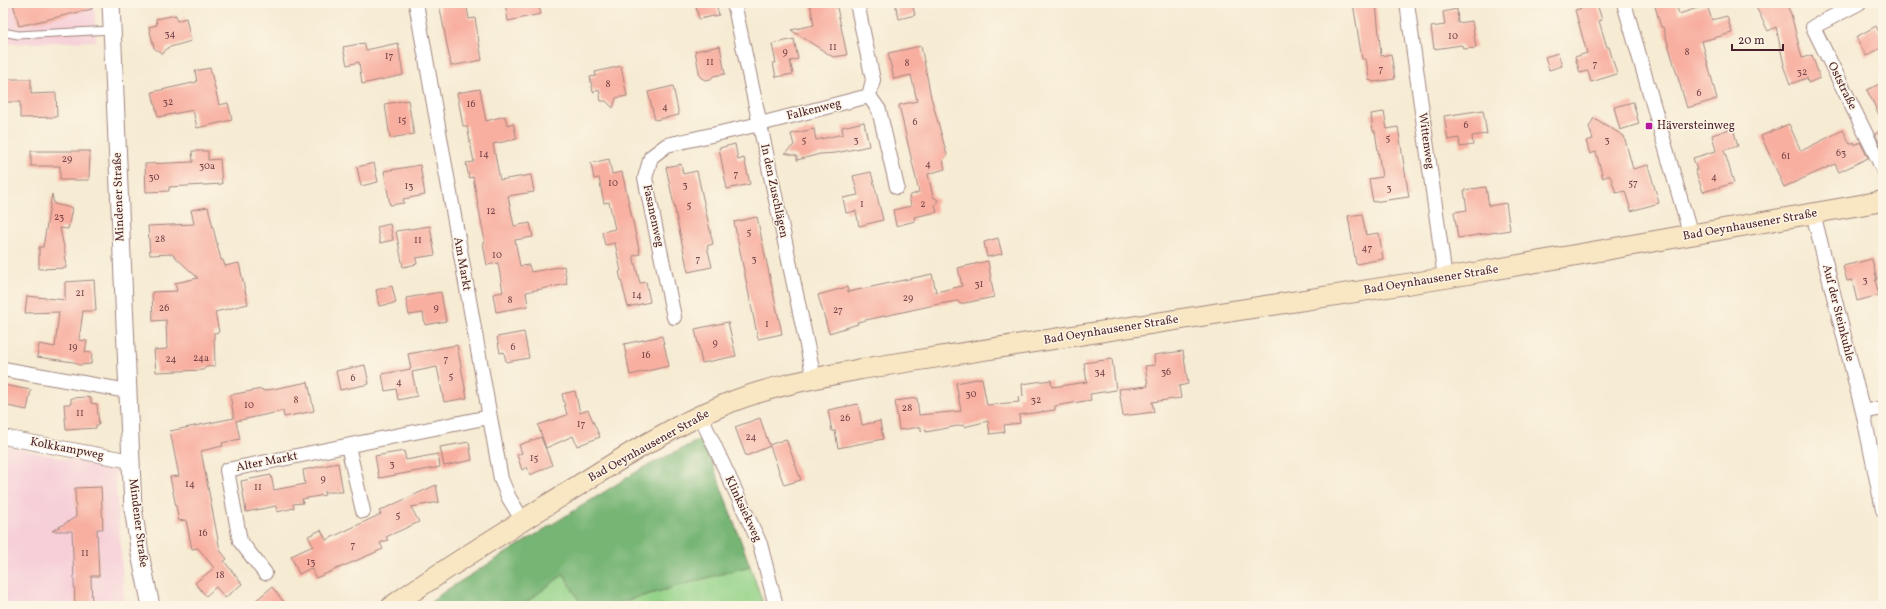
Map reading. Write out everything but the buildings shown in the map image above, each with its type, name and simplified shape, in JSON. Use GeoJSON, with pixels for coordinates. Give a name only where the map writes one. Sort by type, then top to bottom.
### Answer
{"type":"FeatureCollection","features":[{"type":"Feature","properties":{"kind":"main road","name":"Bad Oeynhausener Straße"},"geometry":{"type":"LineString","coordinates":[[392,606],[603,470],[700,415],[757,393],[814,378],[877,366],[1445,278],[1691,236],[1883,201]]}},
{"type":"Feature","properties":{"kind":"street","name":"Mindener Straße"},"geometry":{"type":"LineString","coordinates":[[111,3],[133,508],[140,554],[152,606]]}},
{"type":"Feature","properties":{"kind":"street","name":"Am Markt"},"geometry":{"type":"LineString","coordinates":[[416,3],[501,479],[509,498],[523,521]]}},
{"type":"Feature","properties":{"kind":"street","name":"In den Zuschlägen"},"geometry":{"type":"LineString","coordinates":[[734,3],[814,378]]}},
{"type":"Feature","properties":{"kind":"street"},"geometry":{"type":"LineString","coordinates":[[857,3],[873,80],[869,96],[879,110],[897,187]]}},
{"type":"Feature","properties":{"kind":"street","name":"Wittenweg"},"geometry":{"type":"LineString","coordinates":[[1407,3],[1445,278]]}},
{"type":"Feature","properties":{"kind":"street"},"geometry":{"type":"LineString","coordinates":[[1624,3],[1691,236]]}},
{"type":"Feature","properties":{"kind":"street","name":"Oststraße"},"geometry":{"type":"LineString","coordinates":[[1859,3],[1813,27],[1883,170]]}},
{"type":"Feature","properties":{"kind":"street","name":"Falkenweg"},"geometry":{"type":"LineString","coordinates":[[760,124],[869,96]]}},
{"type":"Feature","properties":{"kind":"street","name":"Fasanenweg"},"geometry":{"type":"LineString","coordinates":[[674,317],[645,178],[651,157],[667,145],[760,124]]}},
{"type":"Feature","properties":{"kind":"street","name":"Auf der Steinkuhle"},"geometry":{"type":"LineString","coordinates":[[1813,213],[1863,412],[1883,510]]}},
{"type":"Feature","properties":{"kind":"street"},"geometry":{"type":"LineString","coordinates":[[3,369],[128,391]]}},
{"type":"Feature","properties":{"kind":"street"},"geometry":{"type":"LineString","coordinates":[[1863,412],[1883,408]]}},
{"type":"Feature","properties":{"kind":"street","name":"Klinksiekweg"},"geometry":{"type":"LineString","coordinates":[[700,415],[760,544],[776,606]]}},
{"type":"Feature","properties":{"kind":"street","name":"Alter Markt"},"geometry":{"type":"LineString","coordinates":[[265,573],[240,541],[227,470],[489,416]]}},
{"type":"Feature","properties":{"kind":"street","name":"Kolkkampweg"},"geometry":{"type":"LineString","coordinates":[[3,437],[131,462]]}},
{"type":"Feature","properties":{"kind":"street"},"geometry":{"type":"LineString","coordinates":[[348,446],[363,511]]}},
{"type":"Feature","properties":{"kind":"lane"},"geometry":{"type":"LineString","coordinates":[[3,32],[18,35],[112,30]]}},
{"type":"Feature","properties":{"kind":"shaded area"},"geometry":{"type":"Polygon","coordinates":[[[3,3],[94,3],[96,41],[3,44],[3,3]]]}},
{"type":"Feature","properties":{"kind":"shaded area"},"geometry":{"type":"Polygon","coordinates":[[[3,445],[115,470],[125,606],[3,606],[3,445]]]}},
{"type":"Feature","properties":{"kind":"green space"},"geometry":{"type":"Polygon","coordinates":[[[703,438],[750,566],[607,606],[582,606],[564,574],[521,606],[426,606],[445,591],[641,469],[703,438]]]}},
{"type":"Feature","properties":{"kind":"green space"},"geometry":{"type":"Polygon","coordinates":[[[750,566],[764,606],[607,606],[750,566]]]}},
{"type":"Feature","properties":{"kind":"green space"},"geometry":{"type":"Polygon","coordinates":[[[564,574],[582,606],[521,606],[564,574]]]}},
{"type":"Feature","properties":{"kind":"place","name":"Häversteinweg"},"geometry":{"type":"Point","coordinates":[1649,126]}}]}
